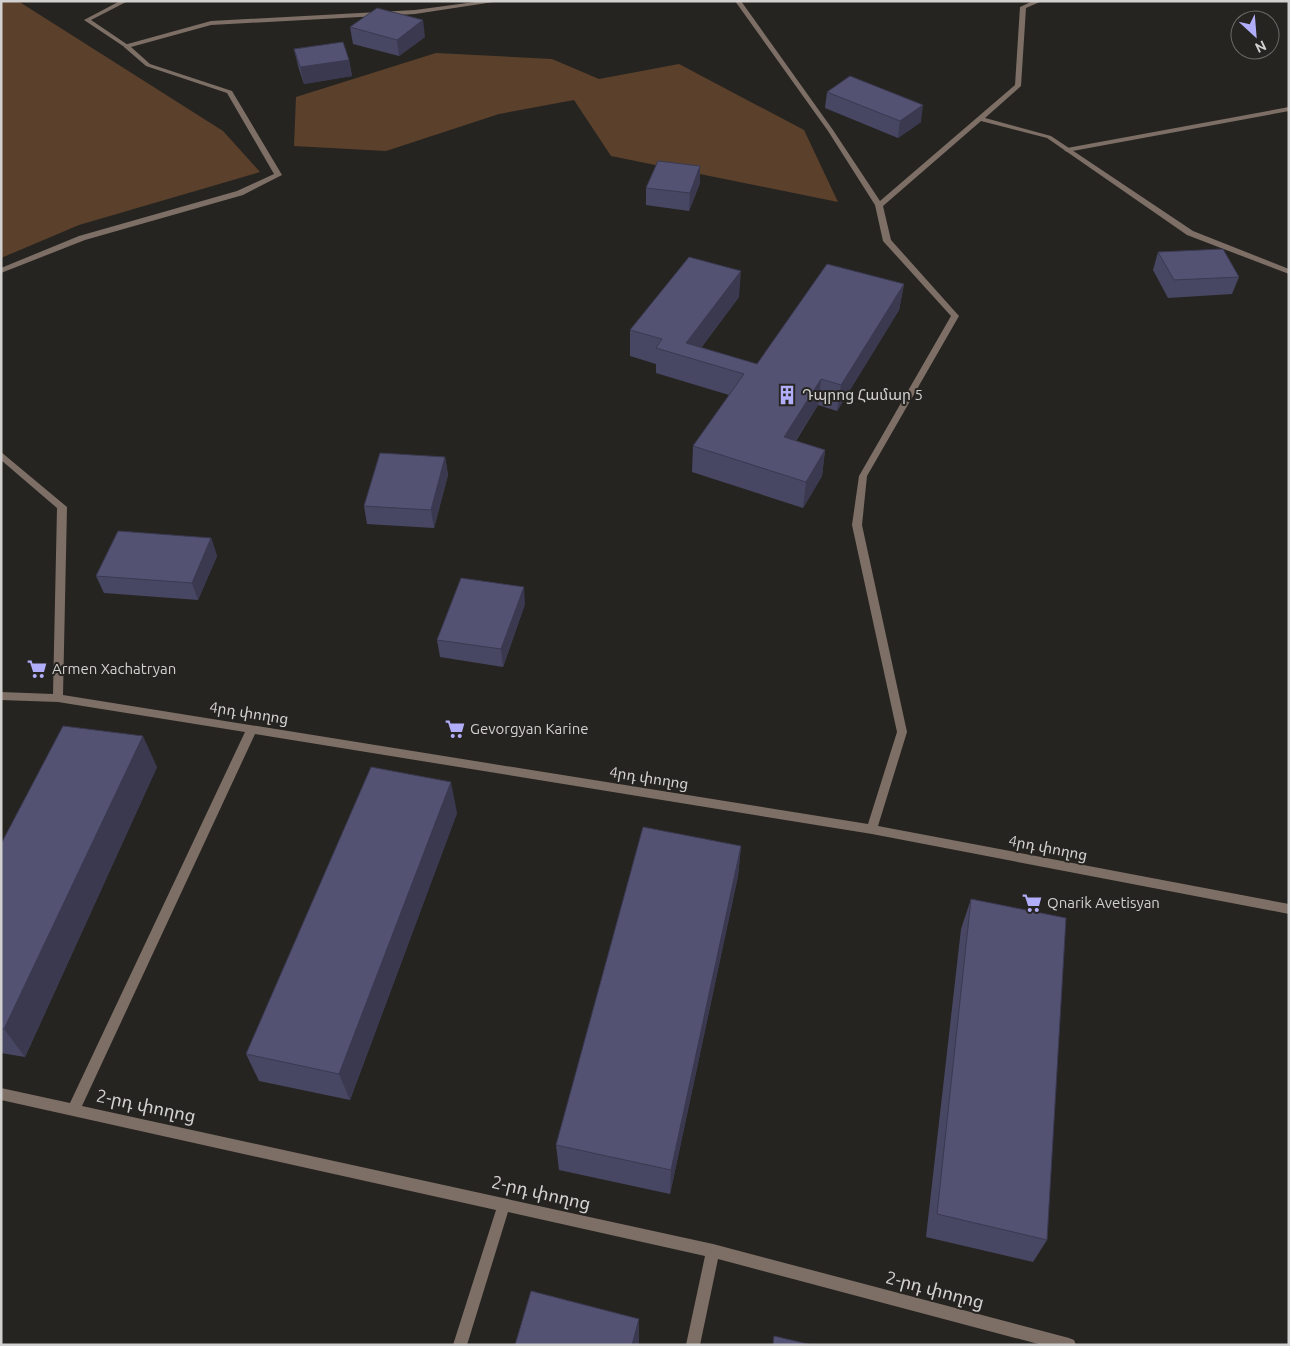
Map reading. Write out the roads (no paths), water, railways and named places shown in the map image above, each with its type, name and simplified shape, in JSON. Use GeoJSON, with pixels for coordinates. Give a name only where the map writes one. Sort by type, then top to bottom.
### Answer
{"type":"FeatureCollection","features":[{"type":"Feature","properties":{"kind":"street"},"geometry":{"type":"LineString","coordinates":[[1,271],[82,238],[240,193],[278,175],[230,92],[148,65],[126,46],[87,20],[125,1]]}},
{"type":"Feature","properties":{"kind":"street"},"geometry":{"type":"LineString","coordinates":[[126,46],[211,23],[415,12],[497,1]]}},
{"type":"Feature","properties":{"kind":"street"},"geometry":{"type":"LineString","coordinates":[[738,1],[831,131],[879,205],[887,241],[955,316],[862,476],[857,525],[902,732],[872,829]]}},
{"type":"Feature","properties":{"kind":"street"},"geometry":{"type":"LineString","coordinates":[[879,205],[1018,86],[1023,7],[1039,1]]}},
{"type":"Feature","properties":{"kind":"street"},"geometry":{"type":"LineString","coordinates":[[1067,150],[1289,109]]}},
{"type":"Feature","properties":{"kind":"street"},"geometry":{"type":"LineString","coordinates":[[980,119],[1049,137],[1190,233],[1289,272]]}},
{"type":"Feature","properties":{"kind":"street"},"geometry":{"type":"LineString","coordinates":[[1,455],[62,507],[58,698]]}},
{"type":"Feature","properties":{"kind":"street","name":"4րդ փողոց"},"geometry":{"type":"LineString","coordinates":[[1,696],[58,698],[872,829],[1289,910]]}},
{"type":"Feature","properties":{"kind":"street"},"geometry":{"type":"LineString","coordinates":[[74,1109],[252,729]]}},
{"type":"Feature","properties":{"kind":"street","name":"2-րդ փողոց"},"geometry":{"type":"LineString","coordinates":[[1,1094],[713,1251],[1070,1345]]}},
{"type":"Feature","properties":{"kind":"street"},"geometry":{"type":"LineString","coordinates":[[460,1345],[504,1204]]}},
{"type":"Feature","properties":{"kind":"street"},"geometry":{"type":"LineString","coordinates":[[693,1345],[713,1251]]}},
{"type":"Feature","properties":{"kind":"place","name":"Դպրոց Համար 5"},"geometry":{"type":"Point","coordinates":[787,395]}},
{"type":"Feature","properties":{"kind":"place","name":"Armen Xachatryan"},"geometry":{"type":"Point","coordinates":[37,669]}},
{"type":"Feature","properties":{"kind":"place","name":"Gevorgyan Karine"},"geometry":{"type":"Point","coordinates":[455,729]}},
{"type":"Feature","properties":{"kind":"place","name":"Qnarik Avetisyan"},"geometry":{"type":"Point","coordinates":[1032,903]}}]}
